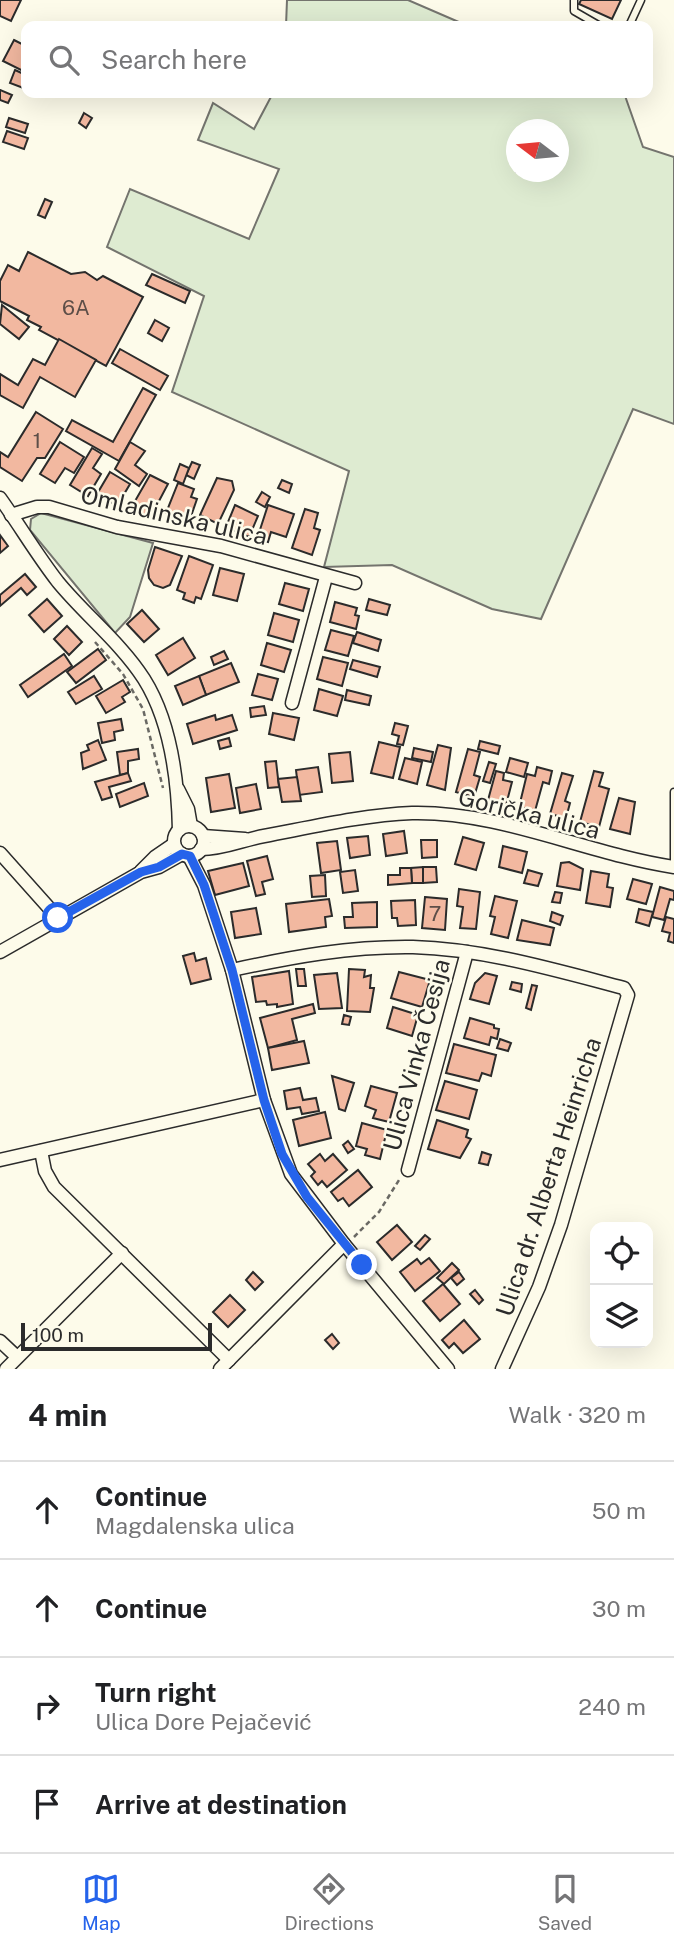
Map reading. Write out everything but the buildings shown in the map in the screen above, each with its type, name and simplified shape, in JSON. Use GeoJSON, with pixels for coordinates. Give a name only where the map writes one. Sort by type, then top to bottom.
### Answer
{"type":"FeatureCollection","features":[{"type":"Feature","properties":{"kind":"street"},"geometry":{"type":"LineString","coordinates":[[0,498],[60,583],[144,680],[162,722],[185,828],[191,848],[205,875],[204,885],[232,970],[264,1100],[291,1174],[344,1244],[448,1369]]}},
{"type":"Feature","properties":{"kind":"street","name":"Omladinska ulica"},"geometry":{"type":"LineString","coordinates":[[11,514],[37,507],[49,507],[117,527],[220,546],[355,583]]}},
{"type":"Feature","properties":{"kind":"street"},"geometry":{"type":"LineString","coordinates":[[292,703],[326,577]]}},
{"type":"Feature","properties":{"kind":"street","name":"Gorička ulica"},"geometry":{"type":"LineString","coordinates":[[191,848],[381,816],[448,814],[601,853],[674,867]]}},
{"type":"Feature","properties":{"kind":"street"},"geometry":{"type":"LineString","coordinates":[[185,828],[191,848]]}},
{"type":"Feature","properties":{"kind":"street"},"geometry":{"type":"LineString","coordinates":[[0,952],[141,872],[155,857],[191,848]]}},
{"type":"Feature","properties":{"kind":"street"},"geometry":{"type":"LineString","coordinates":[[0,853],[58,918]]}},
{"type":"Feature","properties":{"kind":"street","name":"Ulica Vinka Česija"},"geometry":{"type":"LineString","coordinates":[[232,970],[353,949],[414,947],[467,952],[624,988],[628,995]]}},
{"type":"Feature","properties":{"kind":"street","name":"Ulica Vinka Česija"},"geometry":{"type":"LineString","coordinates":[[408,1170],[467,952]]}},
{"type":"Feature","properties":{"kind":"street","name":"Ulica dr. Alberta Heinricha"},"geometry":{"type":"LineString","coordinates":[[502,1369],[539,1287],[561,1224],[628,995]]}},
{"type":"Feature","properties":{"kind":"street"},"geometry":{"type":"LineString","coordinates":[[0,1160],[264,1100]]}},
{"type":"Feature","properties":{"kind":"street"},"geometry":{"type":"LineString","coordinates":[[41,1151],[45,1171],[54,1187],[122,1253],[225,1365],[344,1244]]}},
{"type":"Feature","properties":{"kind":"street"},"geometry":{"type":"LineString","coordinates":[[6,1369],[122,1253]]}},
{"type":"Feature","properties":{"kind":"street"},"geometry":{"type":"LineString","coordinates":[[0,1341],[17,1357]]}},
{"type":"Feature","properties":{"kind":"lane"},"geometry":{"type":"LineString","coordinates":[[574,0],[574,11],[591,21]]}},
{"type":"Feature","properties":{"kind":"lane"},"geometry":{"type":"LineString","coordinates":[[631,21],[641,0]]}},
{"type":"Feature","properties":{"kind":"lane"},"geometry":{"type":"LineString","coordinates":[[674,792],[674,867]]}},
{"type":"Feature","properties":{"kind":"path"},"geometry":{"type":"LineString","coordinates":[[92,638],[123,674],[144,709],[164,794]]}},
{"type":"Feature","properties":{"kind":"path"},"geometry":{"type":"LineString","coordinates":[[344,1244],[379,1212],[408,1170]]}},
{"type":"Feature","properties":{"kind":"green space"},"geometry":{"type":"Polygon","coordinates":[[[287,0],[408,0],[456,21],[286,21],[287,0]]]}},
{"type":"Feature","properties":{"kind":"green space"},"geometry":{"type":"Polygon","coordinates":[[[270,98],[626,98],[643,147],[674,157],[674,424],[633,409],[541,619],[492,609],[392,565],[324,567],[349,471],[172,392],[204,296],[107,247],[130,189],[249,239],[279,169],[198,140],[213,103],[254,129],[270,98]]]}},
{"type":"Feature","properties":{"kind":"green space"},"geometry":{"type":"Polygon","coordinates":[[[41,513],[153,543],[130,617],[115,633],[30,530],[31,519],[41,513]]]}},
{"type":"Feature","properties":{"kind":"route"},"geometry":{"type":"LineString","coordinates":[[58,918],[141,872],[159,867],[182,854],[190,856],[198,878],[204,885],[232,970],[264,1100],[282,1154],[291,1174],[307,1197],[362,1265]]}}]}
